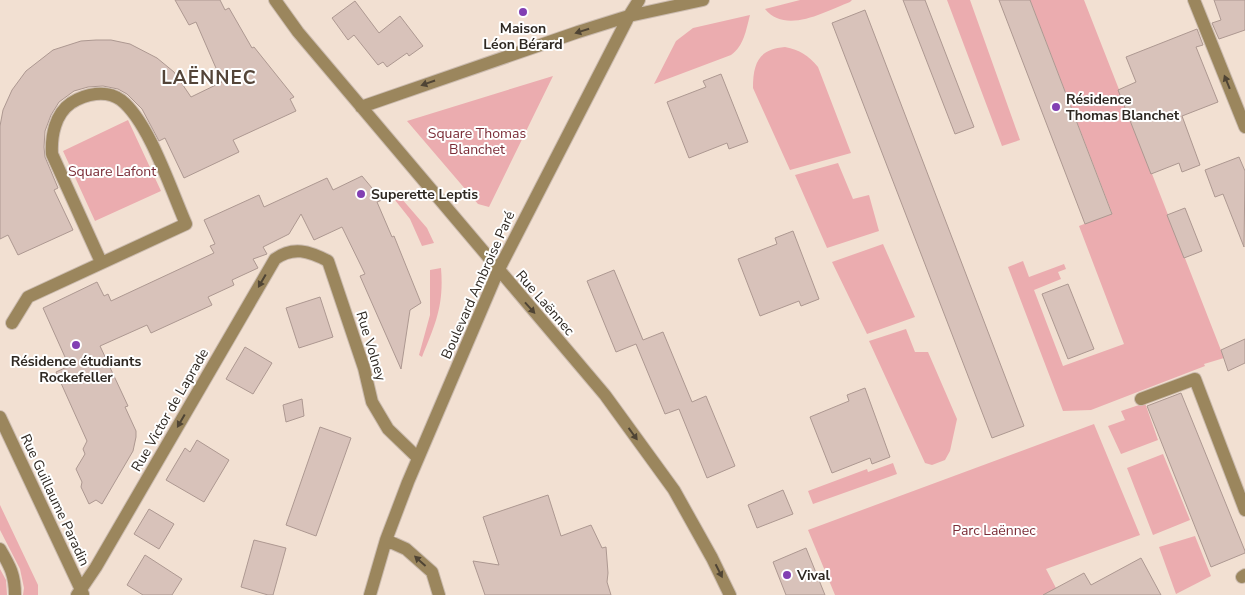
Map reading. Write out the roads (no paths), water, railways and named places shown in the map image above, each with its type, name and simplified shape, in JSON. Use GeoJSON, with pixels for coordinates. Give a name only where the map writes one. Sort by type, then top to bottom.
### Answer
{"type":"FeatureCollection","features":[{"type":"Feature","properties":{"kind":"street","name":"Rue Laënnec"},"geometry":{"type":"LineString","coordinates":[[275,0],[298,32],[605,396],[674,490],[712,558],[730,595]]}},
{"type":"Feature","properties":{"kind":"street","name":"Boulevard Ambroise Paré"},"geometry":{"type":"LineString","coordinates":[[370,595],[386,540],[418,458],[498,271],[639,0]]}},
{"type":"Feature","properties":{"kind":"street"},"geometry":{"type":"LineString","coordinates":[[361,106],[629,16],[703,0]]}},
{"type":"Feature","properties":{"kind":"street"},"geometry":{"type":"LineString","coordinates":[[1194,0],[1245,127]]}},
{"type":"Feature","properties":{"kind":"street"},"geometry":{"type":"LineString","coordinates":[[12,323],[28,296],[186,224],[152,146],[142,125],[134,114],[120,99],[103,94],[90,94],[67,106],[58,120],[52,154],[101,262]]}},
{"type":"Feature","properties":{"kind":"street","name":"Rue Volney"},"geometry":{"type":"LineString","coordinates":[[297,251],[314,253],[328,261],[364,368],[372,402],[388,429],[418,458]]}},
{"type":"Feature","properties":{"kind":"street","name":"Rue Victor de Laprade"},"geometry":{"type":"LineString","coordinates":[[80,593],[275,259],[284,252],[297,251]]}},
{"type":"Feature","properties":{"kind":"street"},"geometry":{"type":"LineString","coordinates":[[1141,399],[1195,378],[1245,510]]}},
{"type":"Feature","properties":{"kind":"street","name":"Rue Guillaume Paradin"},"geometry":{"type":"LineString","coordinates":[[0,417],[4,435],[80,593]]}},
{"type":"Feature","properties":{"kind":"street"},"geometry":{"type":"LineString","coordinates":[[386,540],[406,550],[432,572],[439,595]]}},
{"type":"Feature","properties":{"kind":"street"},"geometry":{"type":"LineString","coordinates":[[0,549],[12,571],[15,595]]}},
{"type":"Feature","properties":{"kind":"place","name":"Maison Léon Bérard"},"geometry":{"type":"Point","coordinates":[523,12]}},
{"type":"Feature","properties":{"kind":"place","name":"Résidence Thomas Blanchet"},"geometry":{"type":"Point","coordinates":[1056,107]}},
{"type":"Feature","properties":{"kind":"place","name":"Superette Leptis"},"geometry":{"type":"Point","coordinates":[361,194]}},
{"type":"Feature","properties":{"kind":"place","name":"Résidence étudiants Rockefeller"},"geometry":{"type":"Point","coordinates":[76,345]}},
{"type":"Feature","properties":{"kind":"place","name":"Vival"},"geometry":{"type":"Point","coordinates":[787,575]}},
{"type":"Feature","properties":{"kind":"district","name":"LAËNNEC"},"geometry":{"type":"Point","coordinates":[209,78]}},
{"type":"Feature","properties":{"kind":"park label","name":"Square Thomas Blanchet"},"geometry":{"type":"Point","coordinates":[477,142]}},
{"type":"Feature","properties":{"kind":"park label","name":"Square Lafont"},"geometry":{"type":"Point","coordinates":[112,171]}},
{"type":"Feature","properties":{"kind":"park label","name":"Parc Laënnec"},"geometry":{"type":"Point","coordinates":[994,530]}}]}
